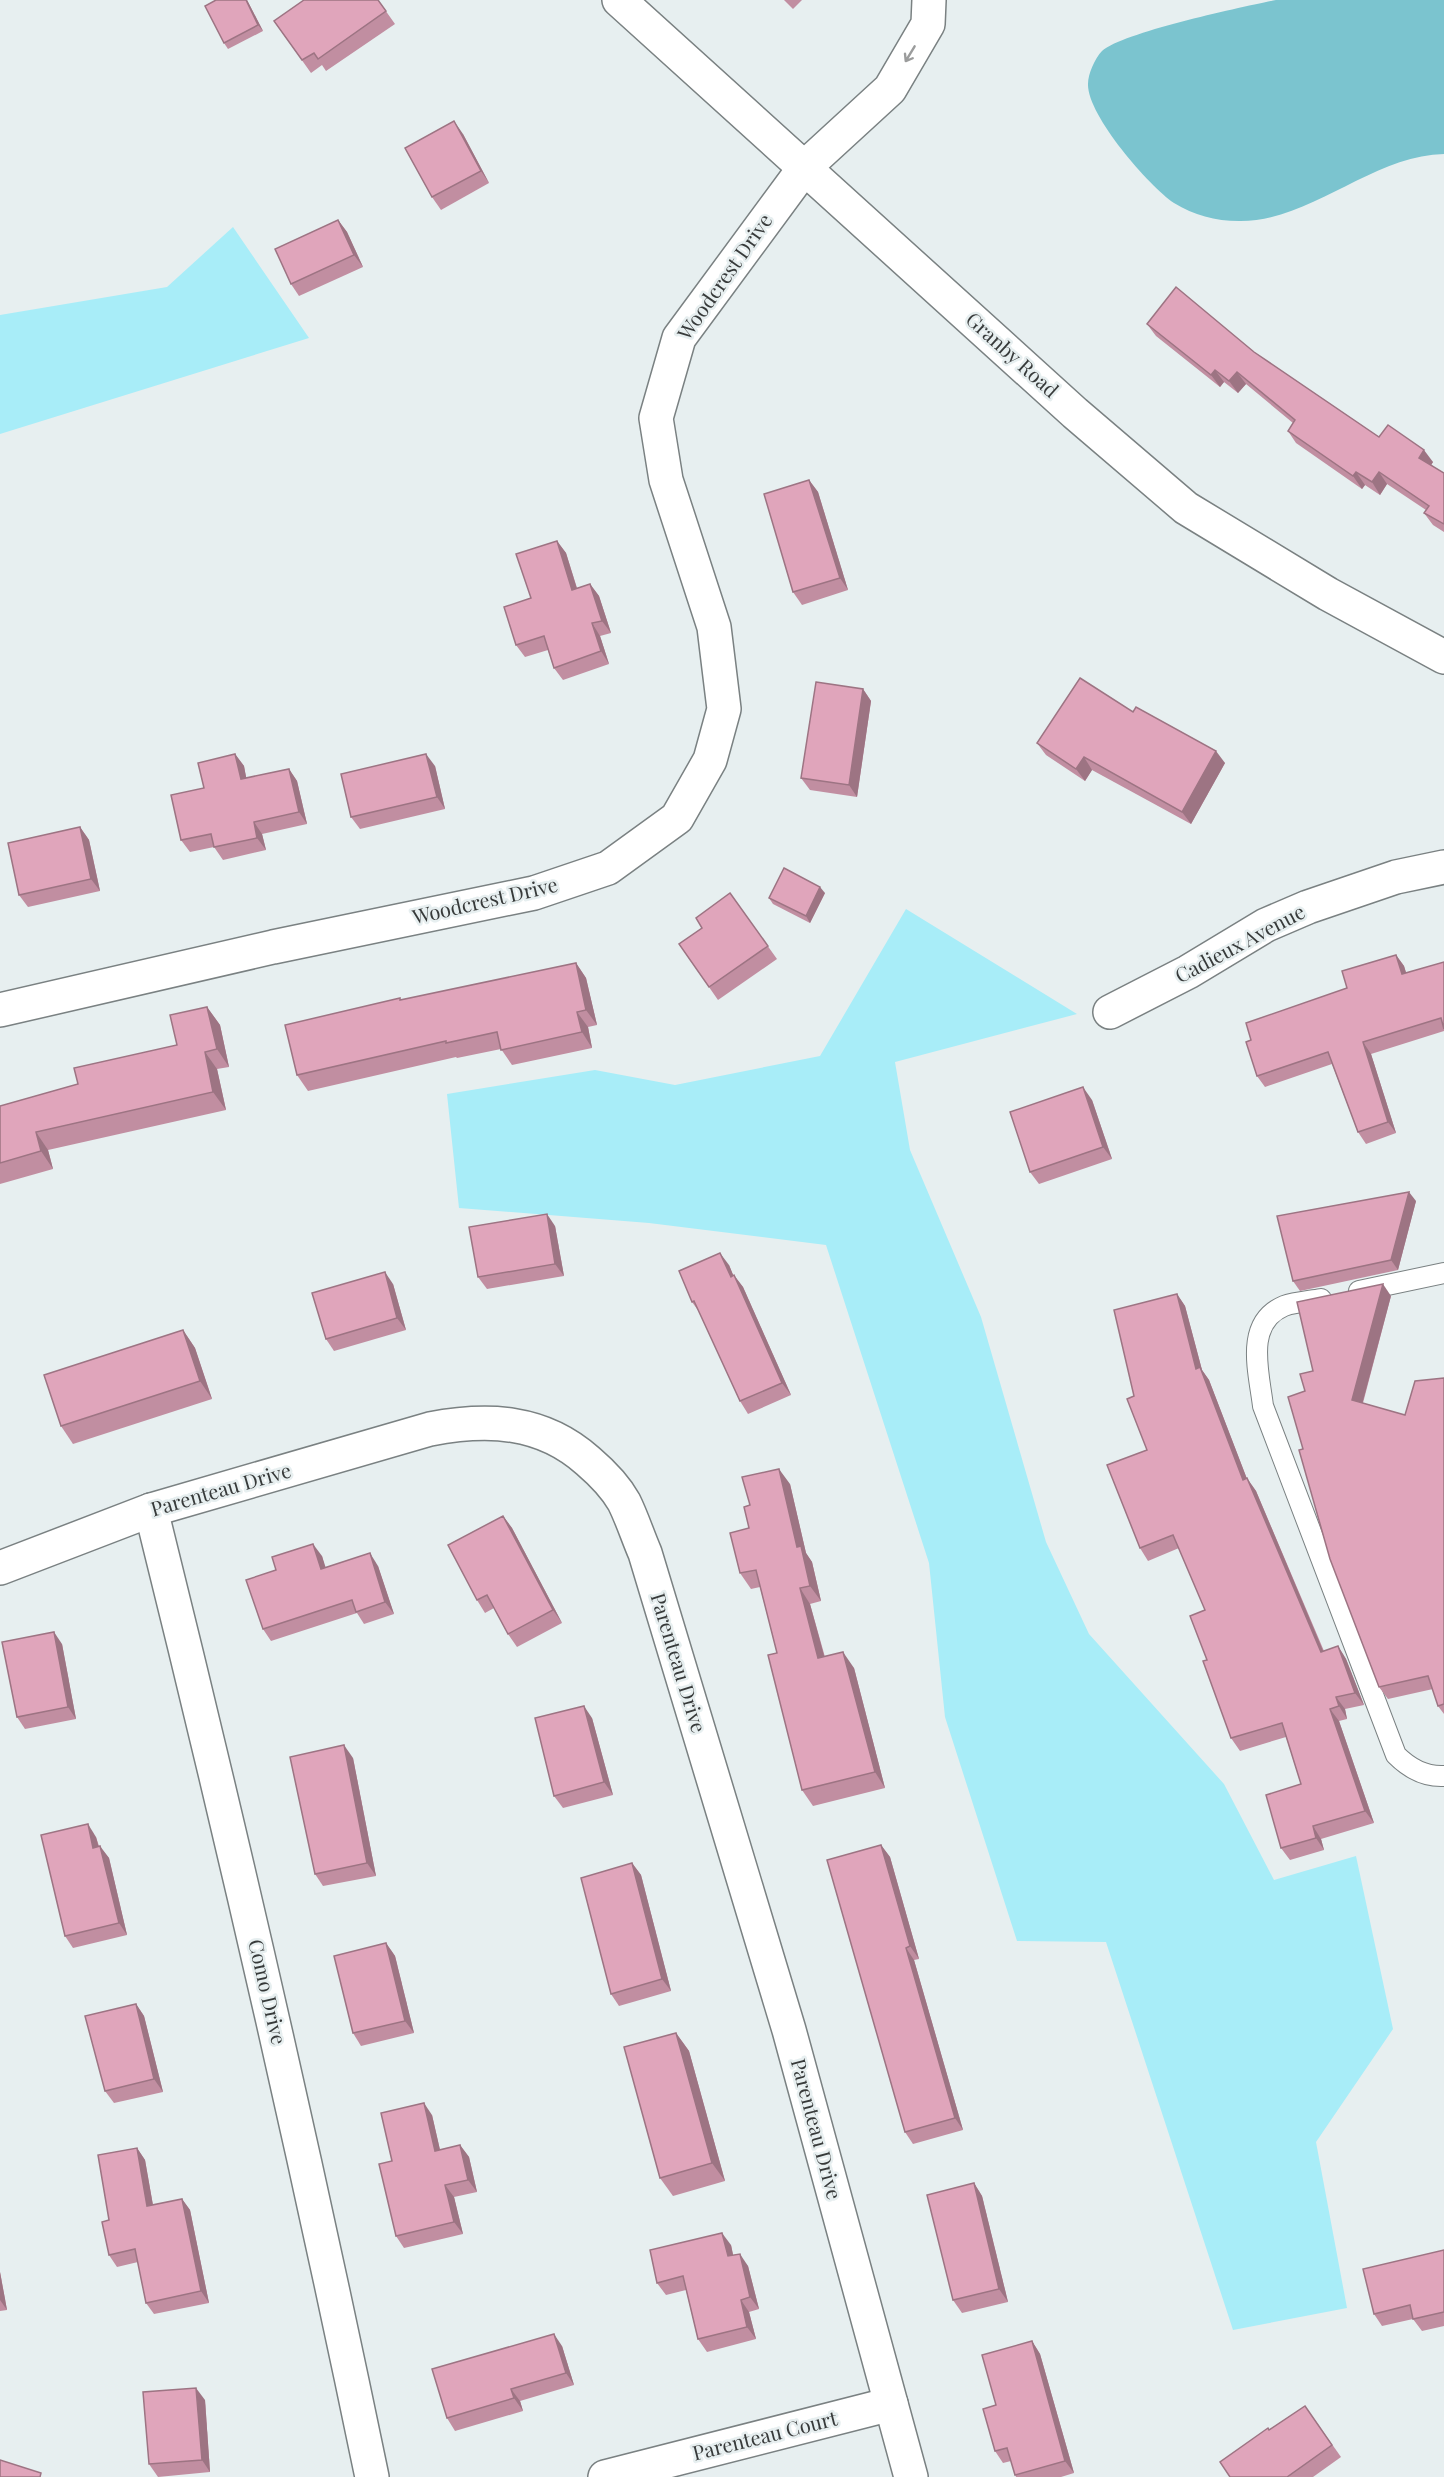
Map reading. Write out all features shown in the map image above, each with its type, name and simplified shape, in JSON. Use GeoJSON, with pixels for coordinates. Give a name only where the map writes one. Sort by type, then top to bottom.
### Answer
{"type":"FeatureCollection","features":[{"type":"Feature","properties":{"kind":"street","name":"Granby Road"},"geometry":{"type":"LineString","coordinates":[[619,0],[1067,405],[1186,508],[1328,594],[1444,657]]}},
{"type":"Feature","properties":{"kind":"street","name":"Woodcrest Drive"},"geometry":{"type":"LineString","coordinates":[[0,1010],[273,947],[534,893],[608,868],[677,818],[710,760],[724,710],[714,627],[666,480],[656,418],[679,338],[805,167],[890,89],[928,24],[928,0]]}},
{"type":"Feature","properties":{"kind":"street","name":"Cadieux Avenue"},"geometry":{"type":"LineString","coordinates":[[1110,1012],[1188,972],[1266,926],[1308,907],[1396,878],[1444,867]]}},
{"type":"Feature","properties":{"kind":"street","name":"Parenteau Drive"},"geometry":{"type":"LineString","coordinates":[[0,1568],[151,1510],[430,1429],[464,1422],[500,1422],[537,1429],[572,1446],[603,1473],[624,1502],[645,1553],[789,2030],[911,2477]]}},
{"type":"Feature","properties":{"kind":"street","name":"Como Drive"},"geometry":{"type":"LineString","coordinates":[[151,1510],[214,1763],[320,2225],[372,2477]]}},
{"type":"Feature","properties":{"kind":"street","name":"Parenteau Court"},"geometry":{"type":"LineString","coordinates":[[605,2477],[891,2404]]}},
{"type":"Feature","properties":{"kind":"lane"},"geometry":{"type":"LineString","coordinates":[[1444,1273],[1284,1306],[1263,1321],[1256,1347],[1263,1406],[1396,1755],[1408,1768],[1435,1777],[1444,1776]]}},
{"type":"Feature","properties":{"kind":"shaded area"},"geometry":{"type":"Polygon","coordinates":[[[1276,0],[1444,0],[1444,154],[1418,157],[1392,165],[1316,201],[1265,218],[1230,221],[1189,211],[1174,203],[1150,182],[1108,131],[1090,97],[1088,80],[1091,71],[1102,51],[1134,36],[1184,21],[1276,0]]]}},
{"type":"Feature","properties":{"kind":"shaded area"},"geometry":{"type":"Polygon","coordinates":[[[233,227],[309,338],[0,434],[0,315],[167,287],[233,227]]]}},
{"type":"Feature","properties":{"kind":"shaded area"},"geometry":{"type":"Polygon","coordinates":[[[906,909],[1077,1014],[895,1062],[910,1150],[981,1317],[1046,1542],[1089,1634],[1224,1784],[1274,1880],[1356,1856],[1393,2029],[1316,2142],[1347,2308],[1233,2330],[1106,1942],[1017,1941],[945,1717],[929,1563],[826,1245],[649,1223],[459,1208],[447,1094],[595,1070],[675,1085],[820,1056],[906,909]]]}},
{"type":"Feature","properties":{"kind":"building"},"geometry":{"type":"Polygon","coordinates":[[[216,0],[246,0],[258,25],[224,43],[205,6],[216,0]]]}},
{"type":"Feature","properties":{"kind":"building"},"geometry":{"type":"Polygon","coordinates":[[[304,0],[378,0],[386,11],[318,59],[314,53],[302,60],[274,21],[304,0]]]}},
{"type":"Feature","properties":{"kind":"building"},"geometry":{"type":"Polygon","coordinates":[[[454,121],[481,171],[432,197],[405,148],[454,121]]]}},
{"type":"Feature","properties":{"kind":"building"},"geometry":{"type":"Polygon","coordinates":[[[338,220],[354,255],[291,284],[275,249],[338,220]]]}},
{"type":"Feature","properties":{"kind":"building"},"geometry":{"type":"Polygon","coordinates":[[[1176,287],[1254,352],[1379,437],[1388,425],[1424,450],[1419,458],[1444,473],[1444,524],[1424,513],[1429,506],[1379,472],[1372,482],[1356,472],[1353,476],[1288,431],[1295,420],[1237,372],[1229,381],[1215,370],[1211,375],[1147,324],[1176,287]]]}},
{"type":"Feature","properties":{"kind":"building"},"geometry":{"type":"Polygon","coordinates":[[[809,480],[840,578],[793,592],[764,494],[809,480]]]}},
{"type":"Feature","properties":{"kind":"building"},"geometry":{"type":"Polygon","coordinates":[[[557,541],[572,590],[590,584],[602,621],[592,623],[601,651],[554,668],[544,636],[516,645],[504,607],[531,598],[516,554],[557,541]]]}},
{"type":"Feature","properties":{"kind":"building"},"geometry":{"type":"Polygon","coordinates":[[[1080,678],[1133,712],[1136,707],[1216,751],[1182,812],[1084,757],[1076,769],[1037,743],[1080,678]]]}},
{"type":"Feature","properties":{"kind":"building"},"geometry":{"type":"Polygon","coordinates":[[[816,682],[863,689],[849,785],[801,778],[816,682]]]}},
{"type":"Feature","properties":{"kind":"building"},"geometry":{"type":"Polygon","coordinates":[[[235,754],[241,779],[289,769],[299,812],[254,822],[257,838],[214,847],[211,834],[181,840],[171,795],[204,788],[198,763],[235,754]]]}},
{"type":"Feature","properties":{"kind":"building"},"geometry":{"type":"Polygon","coordinates":[[[426,754],[437,797],[351,817],[341,774],[426,754]]]}},
{"type":"Feature","properties":{"kind":"building"},"geometry":{"type":"Polygon","coordinates":[[[80,827],[91,879],[19,895],[8,843],[80,827]]]}},
{"type":"Feature","properties":{"kind":"building"},"geometry":{"type":"Polygon","coordinates":[[[784,868],[820,887],[806,916],[769,898],[784,868]]]}},
{"type":"Feature","properties":{"kind":"building"},"geometry":{"type":"Polygon","coordinates":[[[730,893],[768,946],[709,987],[679,944],[702,928],[696,918],[730,893]]]}},
{"type":"Feature","properties":{"kind":"building"},"geometry":{"type":"Polygon","coordinates":[[[1396,955],[1402,974],[1444,962],[1444,1029],[1441,1018],[1363,1042],[1388,1122],[1358,1132],[1328,1052],[1257,1076],[1246,1042],[1251,1040],[1246,1023],[1347,988],[1342,971],[1396,955]]]}},
{"type":"Feature","properties":{"kind":"building"},"geometry":{"type":"Polygon","coordinates":[[[576,963],[586,1010],[577,1012],[582,1032],[501,1050],[497,1032],[446,1043],[446,1041],[297,1075],[285,1025],[400,998],[400,1000],[576,963]]]}},
{"type":"Feature","properties":{"kind":"building"},"geometry":{"type":"Polygon","coordinates":[[[207,1007],[217,1049],[205,1052],[213,1092],[36,1132],[41,1151],[0,1163],[0,1106],[78,1084],[74,1068],[177,1045],[170,1015],[207,1007]]]}},
{"type":"Feature","properties":{"kind":"building"},"geometry":{"type":"Polygon","coordinates":[[[1083,1087],[1103,1147],[1030,1172],[1010,1112],[1083,1087]]]}},
{"type":"Feature","properties":{"kind":"building"},"geometry":{"type":"Polygon","coordinates":[[[1409,1192],[1391,1260],[1293,1281],[1277,1216],[1409,1192]]]}},
{"type":"Feature","properties":{"kind":"building"},"geometry":{"type":"Polygon","coordinates":[[[547,1214],[555,1264],[478,1277],[469,1227],[547,1214]]]}},
{"type":"Feature","properties":{"kind":"building"},"geometry":{"type":"Polygon","coordinates":[[[720,1253],[731,1277],[734,1275],[782,1383],[740,1401],[679,1271],[720,1253]]]}},
{"type":"Feature","properties":{"kind":"building"},"geometry":{"type":"Polygon","coordinates":[[[385,1272],[397,1318],[326,1339],[312,1293],[385,1272]]]}},
{"type":"Feature","properties":{"kind":"building"},"geometry":{"type":"Polygon","coordinates":[[[1383,1284],[1352,1400],[1405,1415],[1415,1381],[1444,1378],[1444,1704],[1438,1706],[1428,1676],[1379,1687],[1330,1559],[1299,1450],[1303,1449],[1288,1397],[1305,1391],[1300,1374],[1313,1371],[1297,1302],[1383,1284]]]}},
{"type":"Feature","properties":{"kind":"building"},"geometry":{"type":"Polygon","coordinates":[[[1177,1294],[1196,1369],[1200,1367],[1243,1480],[1247,1478],[1321,1652],[1338,1646],[1355,1693],[1336,1697],[1339,1706],[1330,1709],[1365,1811],[1313,1826],[1316,1838],[1281,1848],[1266,1795],[1301,1784],[1282,1723],[1231,1738],[1203,1661],[1207,1660],[1190,1616],[1205,1610],[1173,1535],[1140,1548],[1107,1465],[1147,1450],[1127,1399],[1134,1396],[1114,1310],[1177,1294]]]}},
{"type":"Feature","properties":{"kind":"building"},"geometry":{"type":"Polygon","coordinates":[[[183,1330],[200,1381],[61,1426],[44,1375],[183,1330]]]}},
{"type":"Feature","properties":{"kind":"building"},"geometry":{"type":"Polygon","coordinates":[[[779,1469],[797,1547],[801,1546],[810,1586],[800,1588],[818,1658],[843,1652],[875,1772],[802,1790],[768,1655],[777,1653],[756,1570],[740,1573],[730,1533],[749,1528],[744,1507],[750,1505],[742,1477],[779,1469]]]}},
{"type":"Feature","properties":{"kind":"building"},"geometry":{"type":"Polygon","coordinates":[[[503,1516],[553,1610],[508,1634],[487,1595],[477,1600],[448,1545],[503,1516]]]}},
{"type":"Feature","properties":{"kind":"building"},"geometry":{"type":"Polygon","coordinates":[[[313,1544],[321,1569],[370,1553],[385,1602],[356,1612],[352,1600],[263,1629],[246,1580],[276,1570],[272,1557],[313,1544]]]}},
{"type":"Feature","properties":{"kind":"building"},"geometry":{"type":"Polygon","coordinates":[[[54,1632],[68,1707],[17,1717],[2,1642],[54,1632]]]}},
{"type":"Feature","properties":{"kind":"building"},"geometry":{"type":"Polygon","coordinates":[[[584,1706],[604,1782],[554,1796],[535,1718],[584,1706]]]}},
{"type":"Feature","properties":{"kind":"building"},"geometry":{"type":"Polygon","coordinates":[[[344,1745],[367,1863],[315,1874],[290,1757],[344,1745]]]}},
{"type":"Feature","properties":{"kind":"building"},"geometry":{"type":"Polygon","coordinates":[[[88,1824],[93,1848],[100,1846],[119,1923],[65,1936],[41,1835],[88,1824]]]}},
{"type":"Feature","properties":{"kind":"building"},"geometry":{"type":"Polygon","coordinates":[[[881,1845],[910,1946],[906,1948],[955,2118],[905,2132],[827,1860],[881,1845]]]}},
{"type":"Feature","properties":{"kind":"building"},"geometry":{"type":"Polygon","coordinates":[[[632,1863],[662,1979],[611,1994],[581,1878],[632,1863]]]}},
{"type":"Feature","properties":{"kind":"building"},"geometry":{"type":"Polygon","coordinates":[[[386,1943],[405,2021],[353,2033],[334,1956],[386,1943]]]}},
{"type":"Feature","properties":{"kind":"building"},"geometry":{"type":"Polygon","coordinates":[[[136,2004],[154,2079],[105,2091],[85,2016],[136,2004]]]}},
{"type":"Feature","properties":{"kind":"building"},"geometry":{"type":"Polygon","coordinates":[[[676,2033],[712,2163],[660,2178],[624,2047],[676,2033]]]}},
{"type":"Feature","properties":{"kind":"building"},"geometry":{"type":"Polygon","coordinates":[[[424,2103],[435,2151],[460,2145],[468,2180],[445,2185],[454,2222],[396,2236],[379,2164],[392,2161],[381,2113],[424,2103]]]}},
{"type":"Feature","properties":{"kind":"building"},"geometry":{"type":"Polygon","coordinates":[[[137,2148],[147,2206],[182,2199],[201,2291],[146,2303],[135,2249],[109,2255],[102,2222],[109,2220],[98,2155],[137,2148]]]}},
{"type":"Feature","properties":{"kind":"building"},"geometry":{"type":"Polygon","coordinates":[[[974,2183],[999,2289],[953,2300],[927,2195],[974,2183]]]}},
{"type":"Feature","properties":{"kind":"building"},"geometry":{"type":"Polygon","coordinates":[[[722,2233],[728,2256],[740,2254],[750,2297],[741,2300],[747,2327],[698,2339],[683,2276],[657,2283],[650,2250],[722,2233]]]}},
{"type":"Feature","properties":{"kind":"building"},"geometry":{"type":"Polygon","coordinates":[[[1444,2250],[1444,2312],[1413,2319],[1410,2305],[1374,2314],[1363,2269],[1444,2250]]]}},
{"type":"Feature","properties":{"kind":"building"},"geometry":{"type":"Polygon","coordinates":[[[554,2334],[566,2373],[511,2389],[514,2398],[447,2418],[432,2369],[554,2334]]]}},
{"type":"Feature","properties":{"kind":"building"},"geometry":{"type":"Polygon","coordinates":[[[1032,2341],[1065,2461],[1015,2475],[1007,2448],[995,2451],[983,2409],[996,2405],[982,2355],[1032,2341]]]}},
{"type":"Feature","properties":{"kind":"building"},"geometry":{"type":"Polygon","coordinates":[[[196,2388],[202,2460],[149,2464],[143,2392],[196,2388]]]}},
{"type":"Feature","properties":{"kind":"building"},"geometry":{"type":"Polygon","coordinates":[[[1305,2406],[1332,2445],[1287,2477],[1230,2477],[1220,2462],[1268,2428],[1269,2430],[1305,2406]]]}},
{"type":"Feature","properties":{"kind":"building"},"geometry":{"type":"Polygon","coordinates":[[[0,2460],[41,2473],[40,2477],[0,2477],[0,2460]]]}}]}
